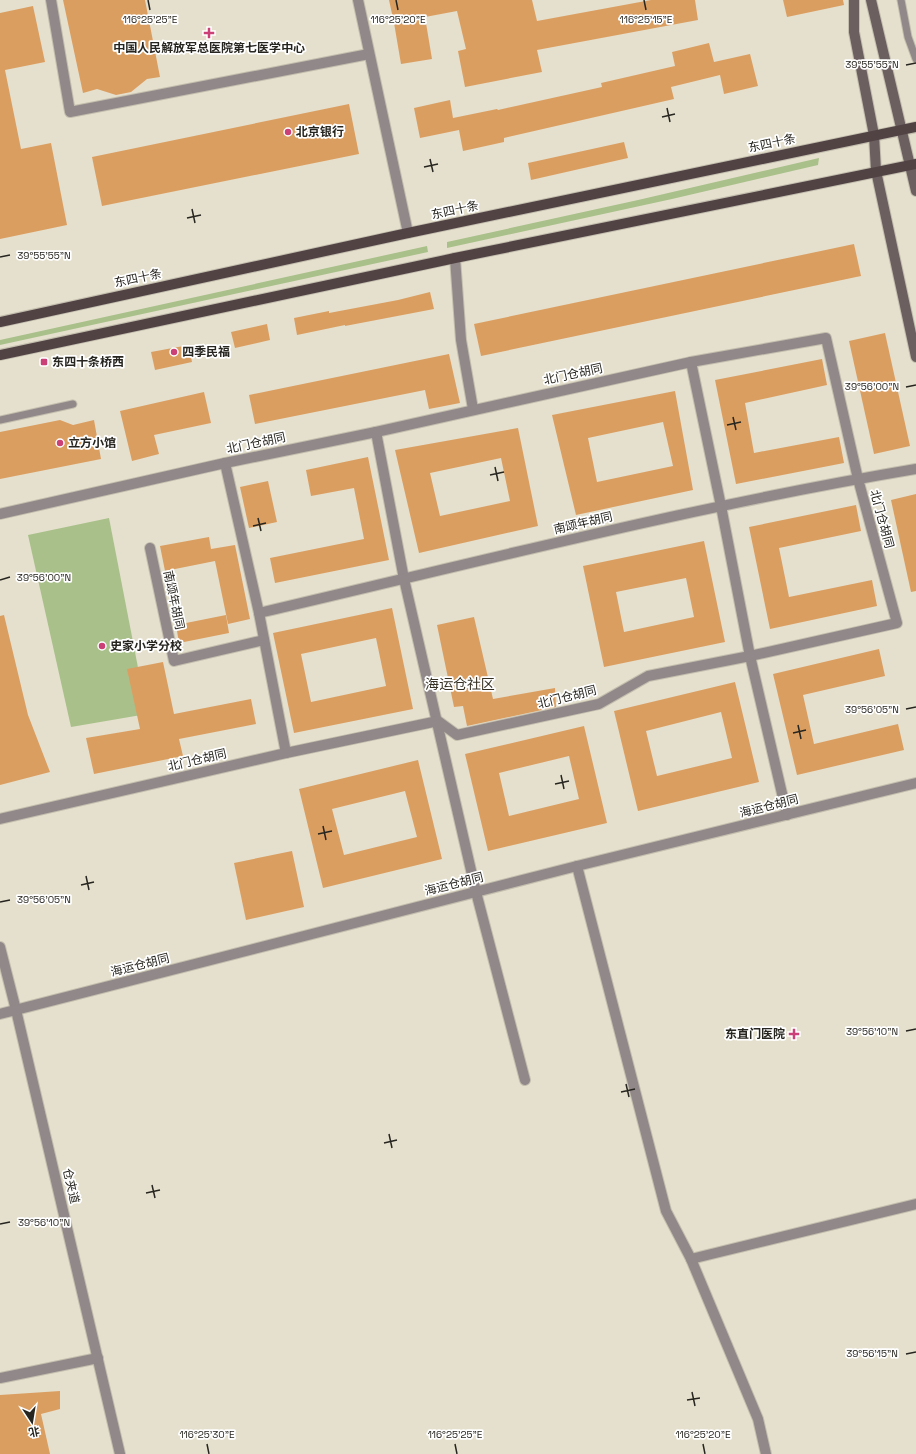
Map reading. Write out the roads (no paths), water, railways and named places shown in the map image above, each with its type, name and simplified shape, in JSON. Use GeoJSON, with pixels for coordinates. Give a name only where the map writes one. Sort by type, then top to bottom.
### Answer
{"type":"FeatureCollection","features":[{"type":"Feature","properties":{"kind":"main road"},"geometry":{"type":"LineString","coordinates":[[854,0],[854,32],[874,135],[876,171],[916,357]]}},
{"type":"Feature","properties":{"kind":"main road"},"geometry":{"type":"LineString","coordinates":[[871,0],[902,130],[913,164],[916,191]]}},
{"type":"Feature","properties":{"kind":"main road","name":"东四十条"},"geometry":{"type":"LineString","coordinates":[[0,322],[408,233],[916,127]]}},
{"type":"Feature","properties":{"kind":"main road"},"geometry":{"type":"LineString","coordinates":[[0,354],[455,258],[913,164]]}},
{"type":"Feature","properties":{"kind":"street"},"geometry":{"type":"LineString","coordinates":[[50,0],[70,112],[369,54]]}},
{"type":"Feature","properties":{"kind":"street"},"geometry":{"type":"LineString","coordinates":[[358,0],[408,233]]}},
{"type":"Feature","properties":{"kind":"street"},"geometry":{"type":"LineString","coordinates":[[455,258],[461,340],[473,409]]}},
{"type":"Feature","properties":{"kind":"street","name":"北门仓胡同"},"geometry":{"type":"LineString","coordinates":[[0,514],[225,463],[376,432],[473,409],[691,362],[826,338],[858,479],[897,623],[750,656],[648,676],[599,704],[457,735],[438,721],[286,753],[0,819]]}},
{"type":"Feature","properties":{"kind":"street"},"geometry":{"type":"LineString","coordinates":[[691,362],[750,656],[787,815]]}},
{"type":"Feature","properties":{"kind":"street"},"geometry":{"type":"LineString","coordinates":[[376,432],[404,579],[438,721],[476,892],[525,1080]]}},
{"type":"Feature","properties":{"kind":"street"},"geometry":{"type":"LineString","coordinates":[[225,463],[259,613],[286,753]]}},
{"type":"Feature","properties":{"kind":"street","name":"南颂年胡同"},"geometry":{"type":"LineString","coordinates":[[259,613],[577,537],[721,506],[858,479],[916,470]]}},
{"type":"Feature","properties":{"kind":"street","name":"南颂年胡同"},"geometry":{"type":"LineString","coordinates":[[150,548],[174,662],[264,640]]}},
{"type":"Feature","properties":{"kind":"street","name":"海运仓胡同"},"geometry":{"type":"LineString","coordinates":[[0,1014],[577,866],[916,783]]}},
{"type":"Feature","properties":{"kind":"street"},"geometry":{"type":"LineString","coordinates":[[577,866],[666,1211],[691,1259],[758,1418],[766,1454]]}},
{"type":"Feature","properties":{"kind":"street","name":"仓夹道"},"geometry":{"type":"LineString","coordinates":[[0,947],[120,1454]]}},
{"type":"Feature","properties":{"kind":"street"},"geometry":{"type":"LineString","coordinates":[[691,1259],[916,1204]]}},
{"type":"Feature","properties":{"kind":"street"},"geometry":{"type":"LineString","coordinates":[[0,1378],[98,1358]]}},
{"type":"Feature","properties":{"kind":"lane"},"geometry":{"type":"LineString","coordinates":[[901,0],[908,37],[916,59]]}},
{"type":"Feature","properties":{"kind":"lane"},"geometry":{"type":"LineString","coordinates":[[0,420],[74,404]]}},
{"type":"Feature","properties":{"kind":"place","name":"中国人民解放军总医院第七医学中心"},"geometry":{"type":"Point","coordinates":[209,33]}},
{"type":"Feature","properties":{"kind":"place","name":"北京银行"},"geometry":{"type":"Point","coordinates":[288,132]}},
{"type":"Feature","properties":{"kind":"place","name":"四季民福"},"geometry":{"type":"Point","coordinates":[174,352]}},
{"type":"Feature","properties":{"kind":"place","name":"东四十条桥西"},"geometry":{"type":"Point","coordinates":[44,362]}},
{"type":"Feature","properties":{"kind":"place","name":"立方小馆"},"geometry":{"type":"Point","coordinates":[60,443]}},
{"type":"Feature","properties":{"kind":"place","name":"史家小学分校"},"geometry":{"type":"Point","coordinates":[102,646]}},
{"type":"Feature","properties":{"kind":"place","name":"东直门医院"},"geometry":{"type":"Point","coordinates":[794,1034]}},
{"type":"Feature","properties":{"kind":"district","name":"海运仓社区"},"geometry":{"type":"Point","coordinates":[460,684]}}]}
